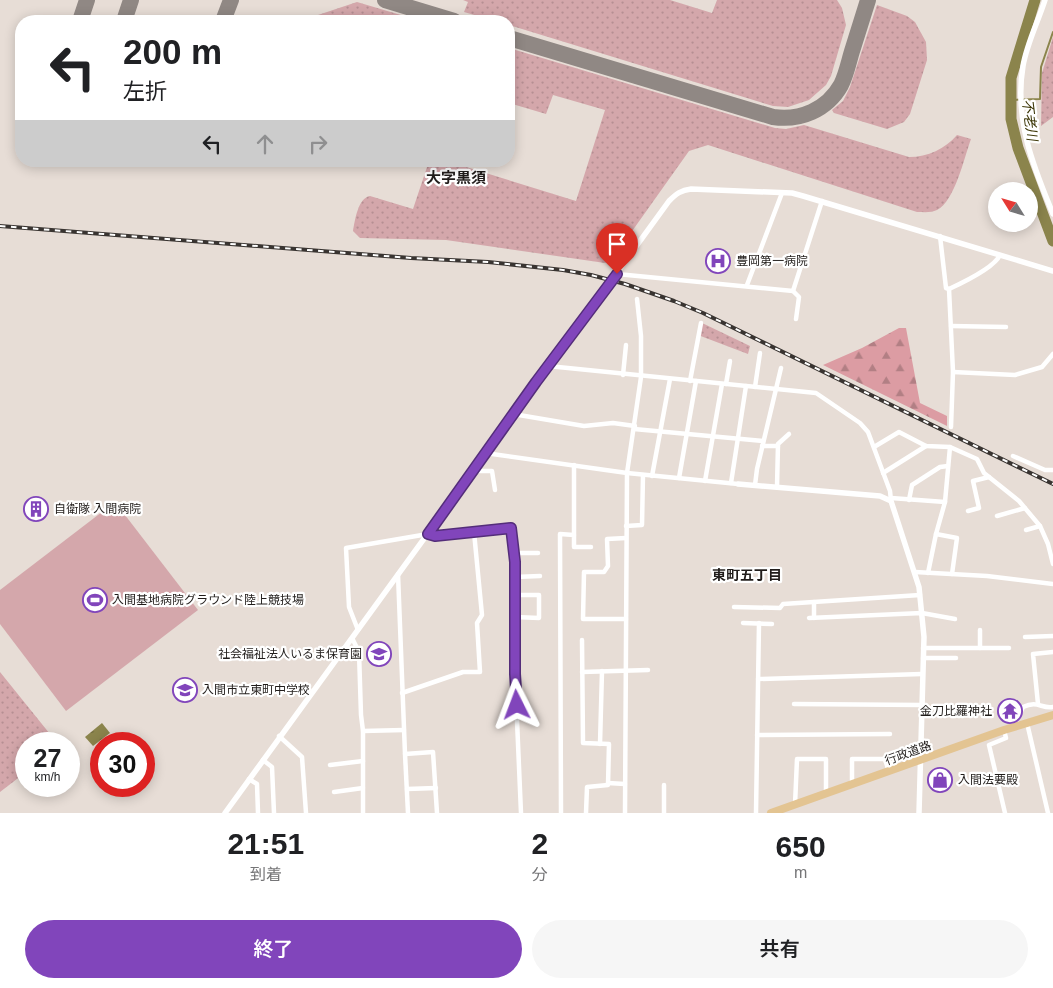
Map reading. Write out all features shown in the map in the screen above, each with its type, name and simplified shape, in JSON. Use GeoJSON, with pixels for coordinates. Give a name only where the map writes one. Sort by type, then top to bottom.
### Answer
{"type":"FeatureCollection","features":[{"type":"Feature","properties":{"kind":"highway","name":"行政道路"},"geometry":{"type":"LineString","coordinates":[[775,812],[1014,726],[1053,715]]}},
{"type":"Feature","properties":{"kind":"street"},"geometry":{"type":"LineString","coordinates":[[1045,0],[1024,64],[1022,110],[1027,143],[1053,214]]}},
{"type":"Feature","properties":{"kind":"street"},"geometry":{"type":"LineString","coordinates":[[225,813],[513,414],[677,193],[683,190],[782,193],[803,196],[1053,271]]}},
{"type":"Feature","properties":{"kind":"street"},"geometry":{"type":"LineString","coordinates":[[747,286],[782,193]]}},
{"type":"Feature","properties":{"kind":"street"},"geometry":{"type":"LineString","coordinates":[[793,290],[822,201]]}},
{"type":"Feature","properties":{"kind":"street"},"geometry":{"type":"LineString","coordinates":[[940,236],[946,288],[949,289],[953,372],[951,428]]}},
{"type":"Feature","properties":{"kind":"street"},"geometry":{"type":"LineString","coordinates":[[949,289],[969,280],[994,262],[1000,255]]}},
{"type":"Feature","properties":{"kind":"street"},"geometry":{"type":"LineString","coordinates":[[617,274],[793,290],[799,297],[796,319]]}},
{"type":"Feature","properties":{"kind":"street"},"geometry":{"type":"LineString","coordinates":[[625,813],[627,473],[641,376],[641,336],[637,299]]}},
{"type":"Feature","properties":{"kind":"street"},"geometry":{"type":"LineString","coordinates":[[679,478],[687,433],[700,323]]}},
{"type":"Feature","properties":{"kind":"street"},"geometry":{"type":"LineString","coordinates":[[951,326],[1006,327]]}},
{"type":"Feature","properties":{"kind":"street"},"geometry":{"type":"LineString","coordinates":[[623,375],[626,345]]}},
{"type":"Feature","properties":{"kind":"street"},"geometry":{"type":"LineString","coordinates":[[755,387],[760,353]]}},
{"type":"Feature","properties":{"kind":"street"},"geometry":{"type":"LineString","coordinates":[[953,372],[1015,375],[1042,367],[1053,354]]}},
{"type":"Feature","properties":{"kind":"street"},"geometry":{"type":"LineString","coordinates":[[705,481],[730,361]]}},
{"type":"Feature","properties":{"kind":"street"},"geometry":{"type":"LineString","coordinates":[[548,366],[816,393],[860,423],[868,432],[890,491],[891,500],[915,572],[920,595],[923,658],[919,813]]}},
{"type":"Feature","properties":{"kind":"street"},"geometry":{"type":"LineString","coordinates":[[755,485],[781,368]]}},
{"type":"Feature","properties":{"kind":"street"},"geometry":{"type":"LineString","coordinates":[[652,476],[670,379]]}},
{"type":"Feature","properties":{"kind":"street"},"geometry":{"type":"LineString","coordinates":[[731,483],[746,386]]}},
{"type":"Feature","properties":{"kind":"street"},"geometry":{"type":"LineString","coordinates":[[513,414],[584,426],[613,423],[660,431],[738,438],[778,446]]}},
{"type":"Feature","properties":{"kind":"street"},"geometry":{"type":"LineString","coordinates":[[874,447],[899,432],[926,446],[950,447],[977,460],[984,473],[1006,489],[1040,526],[1048,544],[1053,564]]}},
{"type":"Feature","properties":{"kind":"street"},"geometry":{"type":"LineString","coordinates":[[777,487],[778,444],[789,434]]}},
{"type":"Feature","properties":{"kind":"street"},"geometry":{"type":"LineString","coordinates":[[883,473],[926,446]]}},
{"type":"Feature","properties":{"kind":"street"},"geometry":{"type":"LineString","coordinates":[[928,573],[936,534],[946,502],[950,447]]}},
{"type":"Feature","properties":{"kind":"street"},"geometry":{"type":"LineString","coordinates":[[485,453],[652,476],[880,496],[891,500],[946,502]]}},
{"type":"Feature","properties":{"kind":"street"},"geometry":{"type":"LineString","coordinates":[[1013,456],[1045,470],[1053,470]]}},
{"type":"Feature","properties":{"kind":"street"},"geometry":{"type":"LineString","coordinates":[[574,465],[574,547],[591,547]]}},
{"type":"Feature","properties":{"kind":"street"},"geometry":{"type":"LineString","coordinates":[[909,500],[912,485],[940,467],[948,466]]}},
{"type":"Feature","properties":{"kind":"street"},"geometry":{"type":"LineString","coordinates":[[472,471],[492,471],[495,490]]}},
{"type":"Feature","properties":{"kind":"street"},"geometry":{"type":"LineString","coordinates":[[626,526],[642,526],[643,475]]}},
{"type":"Feature","properties":{"kind":"street"},"geometry":{"type":"LineString","coordinates":[[968,511],[979,508],[973,481],[989,477]]}},
{"type":"Feature","properties":{"kind":"street"},"geometry":{"type":"LineString","coordinates":[[997,516],[1025,508]]}},
{"type":"Feature","properties":{"kind":"street"},"geometry":{"type":"LineString","coordinates":[[1026,530],[1040,526]]}},
{"type":"Feature","properties":{"kind":"street"},"geometry":{"type":"LineString","coordinates":[[358,630],[349,607],[346,548],[428,534],[435,536],[511,528],[515,576],[515,674],[521,813]]}},
{"type":"Feature","properties":{"kind":"street"},"geometry":{"type":"LineString","coordinates":[[402,693],[463,672],[480,672],[477,623],[482,615],[474,532]]}},
{"type":"Feature","properties":{"kind":"street"},"geometry":{"type":"LineString","coordinates":[[561,813],[560,534],[574,535]]}},
{"type":"Feature","properties":{"kind":"street"},"geometry":{"type":"LineString","coordinates":[[936,534],[957,538],[952,574]]}},
{"type":"Feature","properties":{"kind":"street"},"geometry":{"type":"LineString","coordinates":[[626,538],[608,539],[608,566],[604,572],[584,572],[582,619],[626,619]]}},
{"type":"Feature","properties":{"kind":"street"},"geometry":{"type":"LineString","coordinates":[[514,553],[538,553]]}},
{"type":"Feature","properties":{"kind":"street"},"geometry":{"type":"LineString","coordinates":[[915,572],[1053,584]]}},
{"type":"Feature","properties":{"kind":"street"},"geometry":{"type":"LineString","coordinates":[[398,574],[408,813]]}},
{"type":"Feature","properties":{"kind":"street"},"geometry":{"type":"LineString","coordinates":[[515,576],[540,576]]}},
{"type":"Feature","properties":{"kind":"street"},"geometry":{"type":"LineString","coordinates":[[515,595],[539,595],[539,618],[515,618]]}},
{"type":"Feature","properties":{"kind":"street"},"geometry":{"type":"LineString","coordinates":[[734,607],[780,608],[783,604],[920,595]]}},
{"type":"Feature","properties":{"kind":"street"},"geometry":{"type":"LineString","coordinates":[[814,602],[812,618],[922,613],[955,619]]}},
{"type":"Feature","properties":{"kind":"street"},"geometry":{"type":"LineString","coordinates":[[742,623],[772,624]]}},
{"type":"Feature","properties":{"kind":"street"},"geometry":{"type":"LineString","coordinates":[[756,813],[759,623]]}},
{"type":"Feature","properties":{"kind":"street"},"geometry":{"type":"LineString","coordinates":[[980,630],[980,648]]}},
{"type":"Feature","properties":{"kind":"street"},"geometry":{"type":"LineString","coordinates":[[1025,637],[1053,636]]}},
{"type":"Feature","properties":{"kind":"street"},"geometry":{"type":"LineString","coordinates":[[352,638],[359,652],[363,731],[363,813]]}},
{"type":"Feature","properties":{"kind":"street"},"geometry":{"type":"LineString","coordinates":[[582,640],[583,743],[608,744],[608,783]]}},
{"type":"Feature","properties":{"kind":"street"},"geometry":{"type":"LineString","coordinates":[[923,648],[1008,648]]}},
{"type":"Feature","properties":{"kind":"street"},"geometry":{"type":"LineString","coordinates":[[1038,704],[1033,654],[1053,652]]}},
{"type":"Feature","properties":{"kind":"street"},"geometry":{"type":"LineString","coordinates":[[923,658],[956,658]]}},
{"type":"Feature","properties":{"kind":"street"},"geometry":{"type":"LineString","coordinates":[[582,672],[648,670]]}},
{"type":"Feature","properties":{"kind":"street"},"geometry":{"type":"LineString","coordinates":[[600,744],[602,671]]}},
{"type":"Feature","properties":{"kind":"street"},"geometry":{"type":"LineString","coordinates":[[758,679],[922,674]]}},
{"type":"Feature","properties":{"kind":"street"},"geometry":{"type":"LineString","coordinates":[[794,704],[922,705]]}},
{"type":"Feature","properties":{"kind":"street"},"geometry":{"type":"LineString","coordinates":[[1014,726],[1022,707],[1028,704],[1038,704],[1048,708],[1053,707]]}},
{"type":"Feature","properties":{"kind":"street"},"geometry":{"type":"LineString","coordinates":[[1027,723],[1048,813]]}},
{"type":"Feature","properties":{"kind":"street"},"geometry":{"type":"LineString","coordinates":[[363,731],[404,730]]}},
{"type":"Feature","properties":{"kind":"street"},"geometry":{"type":"LineString","coordinates":[[1004,730],[1006,738],[989,745],[1005,813]]}},
{"type":"Feature","properties":{"kind":"street"},"geometry":{"type":"LineString","coordinates":[[757,735],[890,734]]}},
{"type":"Feature","properties":{"kind":"street"},"geometry":{"type":"LineString","coordinates":[[280,736],[302,756],[306,813]]}},
{"type":"Feature","properties":{"kind":"street"},"geometry":{"type":"LineString","coordinates":[[405,754],[433,752],[437,813]]}},
{"type":"Feature","properties":{"kind":"street"},"geometry":{"type":"LineString","coordinates":[[795,805],[796,759],[826,760],[826,794]]}},
{"type":"Feature","properties":{"kind":"street"},"geometry":{"type":"LineString","coordinates":[[852,784],[852,759],[885,759],[889,772]]}},
{"type":"Feature","properties":{"kind":"street"},"geometry":{"type":"LineString","coordinates":[[263,760],[272,767],[274,813]]}},
{"type":"Feature","properties":{"kind":"street"},"geometry":{"type":"LineString","coordinates":[[330,765],[363,761]]}},
{"type":"Feature","properties":{"kind":"street"},"geometry":{"type":"LineString","coordinates":[[249,779],[256,784],[258,813]]}},
{"type":"Feature","properties":{"kind":"street"},"geometry":{"type":"LineString","coordinates":[[586,813],[586,786],[608,785],[608,783],[625,784]]}},
{"type":"Feature","properties":{"kind":"street"},"geometry":{"type":"LineString","coordinates":[[664,785],[664,813]]}},
{"type":"Feature","properties":{"kind":"street"},"geometry":{"type":"LineString","coordinates":[[334,792],[363,788]]}},
{"type":"Feature","properties":{"kind":"street"},"geometry":{"type":"LineString","coordinates":[[407,789],[436,788]]}},
{"type":"Feature","properties":{"kind":"shaded area"},"geometry":{"type":"Polygon","coordinates":[[[463,0],[670,0],[712,13],[717,0],[837,0],[842,8],[846,25],[831,76],[826,85],[809,100],[788,107],[773,106],[515,27],[515,15],[474,15],[464,12],[468,2],[463,0]]]}},
{"type":"Feature","properties":{"kind":"shaded area"},"geometry":{"type":"Polygon","coordinates":[[[357,2],[401,15],[318,15],[357,2]]]}},
{"type":"Feature","properties":{"kind":"shaded area"},"geometry":{"type":"Polygon","coordinates":[[[877,5],[907,16],[915,22],[926,42],[927,60],[910,114],[904,122],[887,129],[834,113],[832,110],[843,101],[850,87],[877,5]]]}},
{"type":"Feature","properties":{"kind":"shaded area"},"geometry":{"type":"Polygon","coordinates":[[[1053,37],[1053,117],[1041,126],[1042,73],[1053,37]]]}},
{"type":"Feature","properties":{"kind":"shaded area"},"geometry":{"type":"Polygon","coordinates":[[[515,50],[775,128],[786,129],[804,125],[909,157],[923,156],[936,151],[957,135],[971,139],[954,189],[943,205],[932,212],[917,212],[708,145],[689,151],[613,258],[605,263],[446,240],[360,238],[353,231],[360,205],[370,196],[413,209],[427,167],[466,167],[576,201],[605,110],[553,95],[546,114],[515,105],[515,50]]]}},
{"type":"Feature","properties":{"kind":"shaded area"},"geometry":{"type":"Polygon","coordinates":[[[700,322],[750,346],[748,354],[698,335],[700,322]]]}},
{"type":"Feature","properties":{"kind":"shaded area","name":"入間基地病院グラウンド陸上競技場"},"geometry":{"type":"Polygon","coordinates":[[[115,502],[198,610],[66,711],[0,624],[0,590],[115,502]]]}},
{"type":"Feature","properties":{"kind":"shaded area"},"geometry":{"type":"Polygon","coordinates":[[[0,672],[48,732],[15,732],[15,780],[0,792],[0,672]]]}},
{"type":"Feature","properties":{"kind":"green space"},"geometry":{"type":"Polygon","coordinates":[[[899,328],[906,328],[920,403],[947,416],[947,426],[823,365],[862,348],[899,328]]]}},
{"type":"Feature","properties":{"kind":"water"},"geometry":{"type":"Polygon","coordinates":[[[102,723],[109,732],[91,732],[102,723]]]}},
{"type":"Feature","properties":{"kind":"water"},"geometry":{"type":"Polygon","coordinates":[[[90,733],[90,743],[85,737],[90,733]]]}},
{"type":"Feature","properties":{"kind":"waterway","name":"不老川"},"geometry":{"type":"LineString","coordinates":[[1035,0],[1011,78],[1011,119],[1018,148],[1053,241]]}},
{"type":"Feature","properties":{"kind":"waterway"},"geometry":{"type":"LineString","coordinates":[[1012,100],[1040,99],[1041,67],[1053,32]]}},
{"type":"Feature","properties":{"kind":"taxiway"},"geometry":{"type":"LineString","coordinates":[[82,15],[87,0]]}},
{"type":"Feature","properties":{"kind":"taxiway"},"geometry":{"type":"LineString","coordinates":[[126,15],[131,0]]}},
{"type":"Feature","properties":{"kind":"taxiway"},"geometry":{"type":"LineString","coordinates":[[225,15],[231,0]]}},
{"type":"Feature","properties":{"kind":"taxiway"},"geometry":{"type":"LineString","coordinates":[[385,0],[434,15]]}},
{"type":"Feature","properties":{"kind":"taxiway"},"geometry":{"type":"LineString","coordinates":[[515,40],[773,117],[793,117],[812,112],[820,107],[835,94],[841,85],[868,0]]}},
{"type":"Feature","properties":{"kind":"railway"},"geometry":{"type":"LineString","coordinates":[[0,226],[411,258],[488,262],[591,275],[625,284],[703,313],[1053,484]]}},
{"type":"Feature","properties":{"kind":"place","name":"豊岡第一病院"},"geometry":{"type":"Point","coordinates":[718,261]}},
{"type":"Feature","properties":{"kind":"place","name":"自衛隊 入間病院"},"geometry":{"type":"Point","coordinates":[36,509]}},
{"type":"Feature","properties":{"kind":"place","name":"入間基地病院グラウンド陸上競技場"},"geometry":{"type":"Point","coordinates":[95,600]}},
{"type":"Feature","properties":{"kind":"place","name":"社会福祉法人いるま保育園"},"geometry":{"type":"Point","coordinates":[379,654]}},
{"type":"Feature","properties":{"kind":"place","name":"入間市立東町中学校"},"geometry":{"type":"Point","coordinates":[185,690]}},
{"type":"Feature","properties":{"kind":"place","name":"金刀比羅神社"},"geometry":{"type":"Point","coordinates":[1010,711]}},
{"type":"Feature","properties":{"kind":"place","name":"入間法要殿"},"geometry":{"type":"Point","coordinates":[940,780]}},
{"type":"Feature","properties":{"kind":"district","name":"大字黒須"},"geometry":{"type":"Point","coordinates":[456,178]}},
{"type":"Feature","properties":{"kind":"district","name":"東町五丁目"},"geometry":{"type":"Point","coordinates":[747,575]}},
{"type":"Feature","properties":{"kind":"route"},"geometry":{"type":"LineString","coordinates":[[517,705],[515,674],[515,562],[511,528],[435,536],[428,534],[536,382],[617,274]]}}]}
